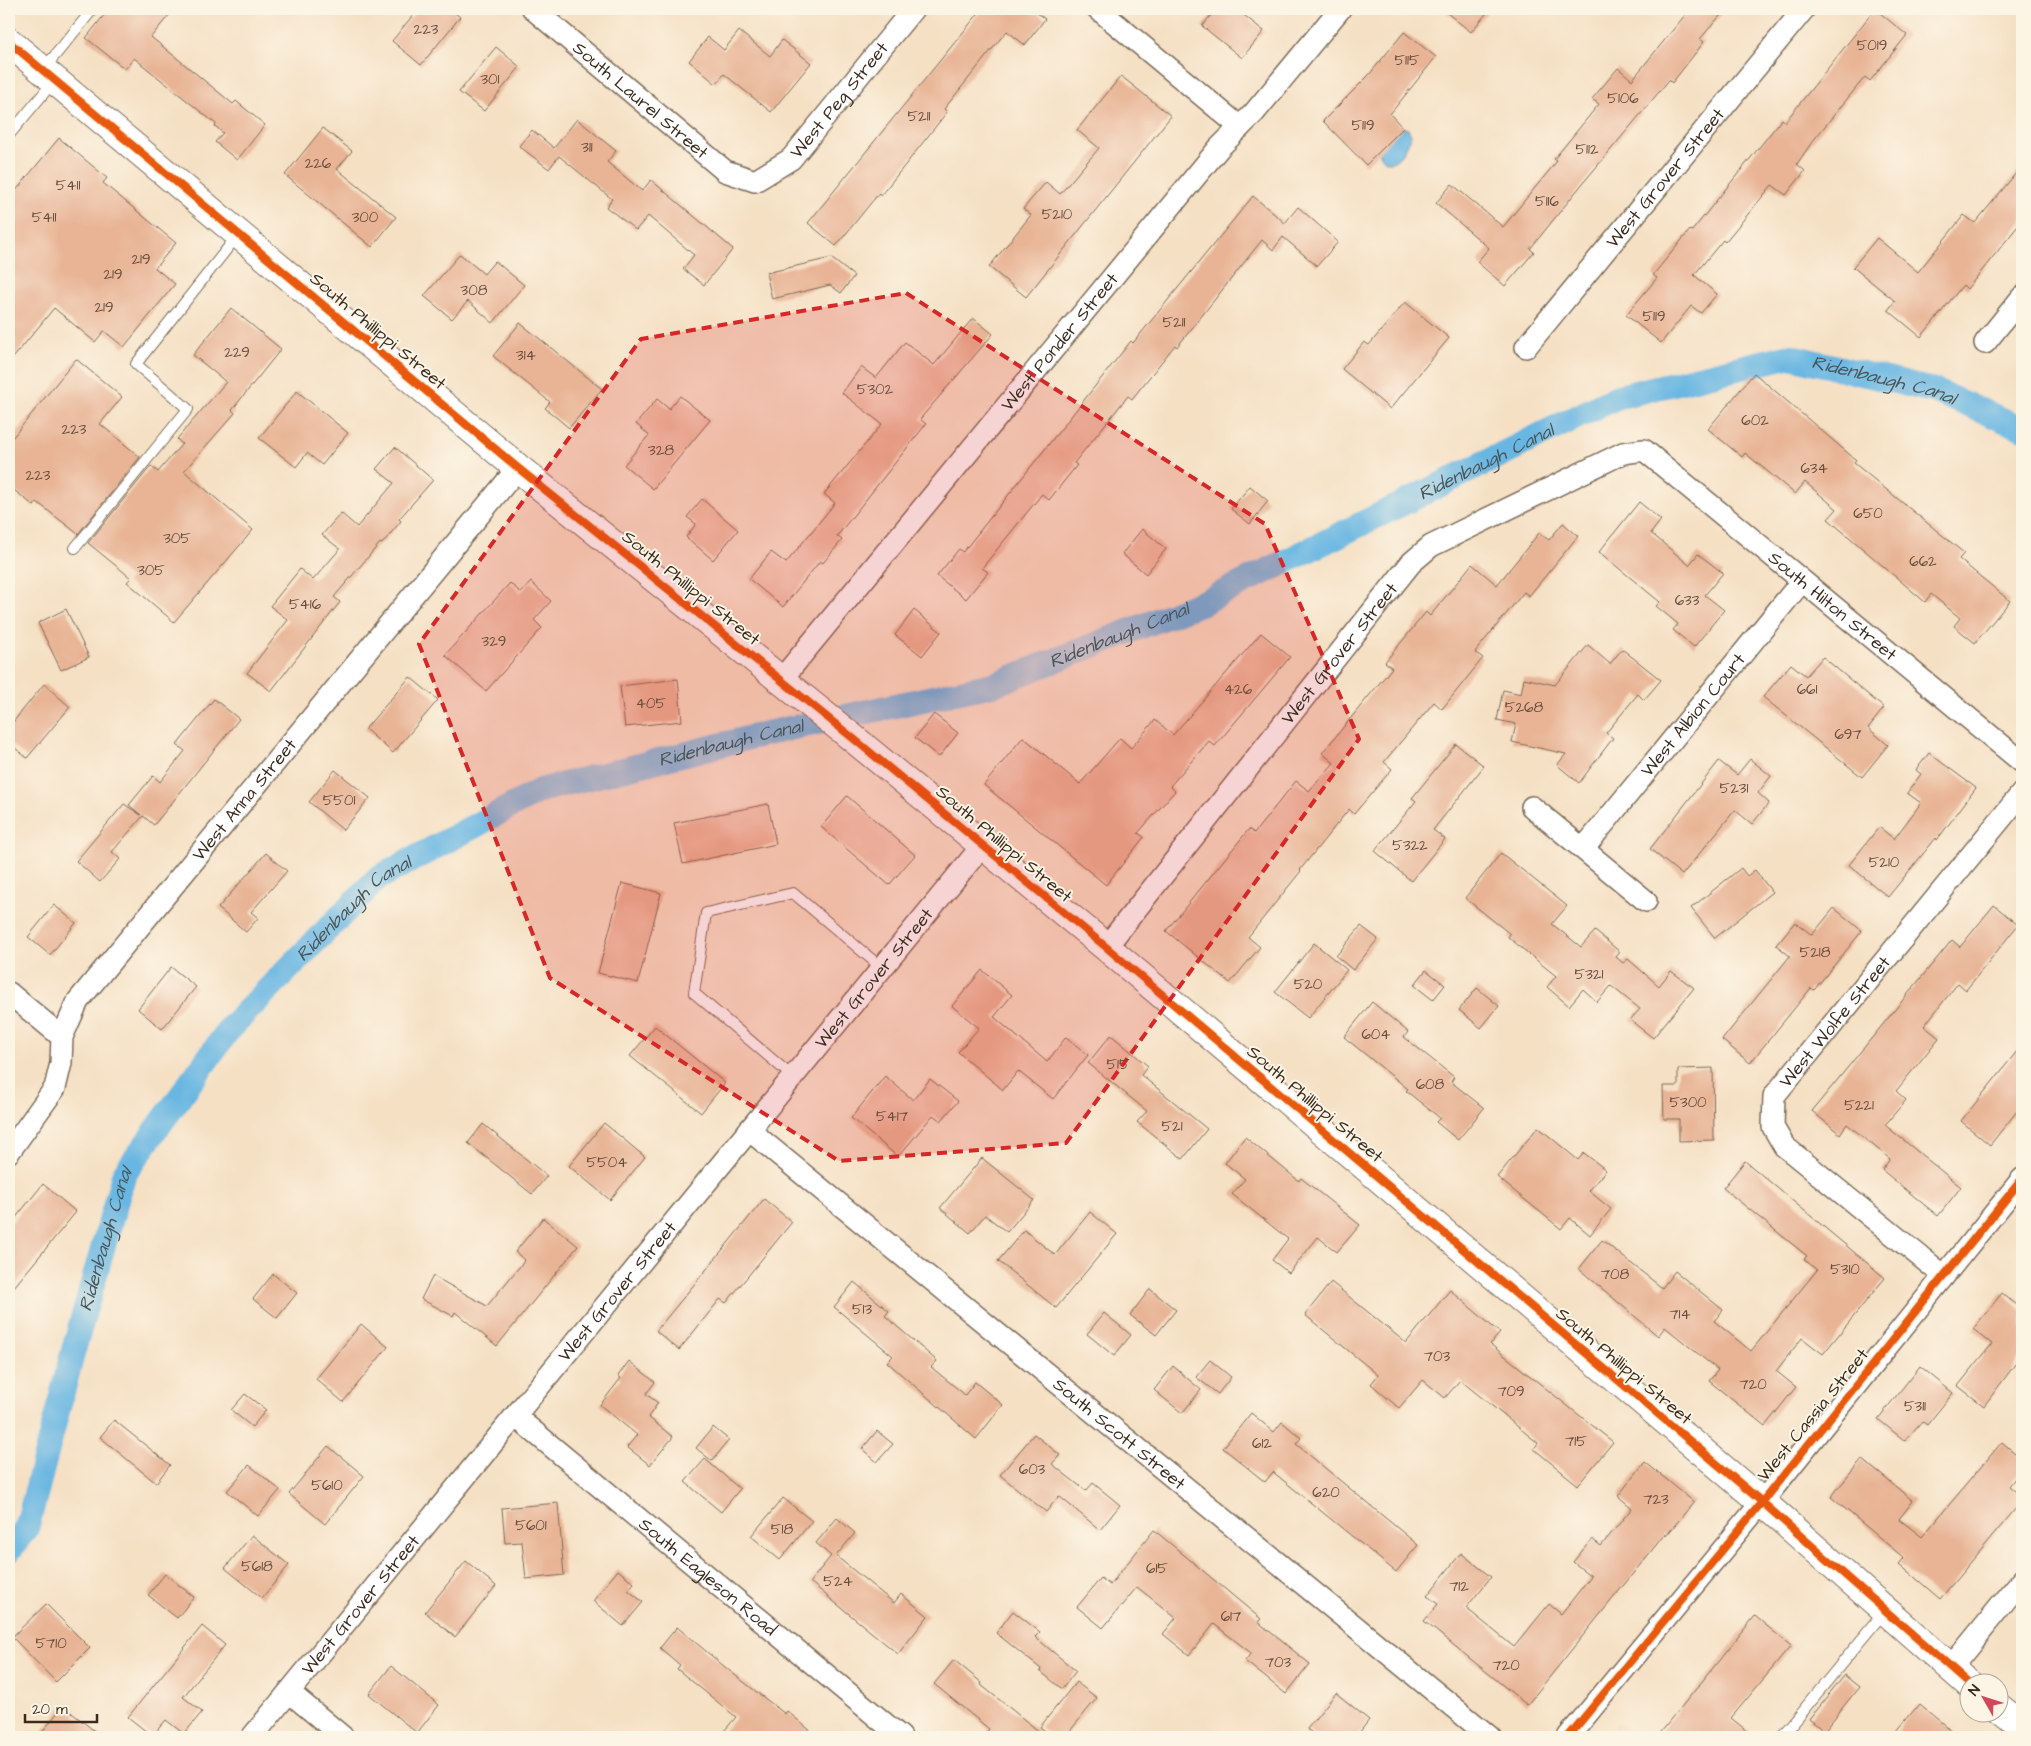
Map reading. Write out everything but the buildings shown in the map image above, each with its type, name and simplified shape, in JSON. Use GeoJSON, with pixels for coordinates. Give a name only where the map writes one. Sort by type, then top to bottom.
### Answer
{"type":"FeatureCollection","features":[{"type":"Feature","properties":{"kind":"street","name":"South Laurel Street"},"geometry":{"type":"LineString","coordinates":[[533,9],[725,171],[755,181]]}},
{"type":"Feature","properties":{"kind":"street","name":"West Peg Street"},"geometry":{"type":"LineString","coordinates":[[755,181],[790,160],[913,9]]}},
{"type":"Feature","properties":{"kind":"street"},"geometry":{"type":"LineString","coordinates":[[1098,9],[1240,127]]}},
{"type":"Feature","properties":{"kind":"street","name":"West Ponder Street"},"geometry":{"type":"LineString","coordinates":[[781,680],[1219,148],[1240,127],[1340,9]]}},
{"type":"Feature","properties":{"kind":"street","name":"West Grover Street"},"geometry":{"type":"LineString","coordinates":[[1526,346],[1804,9]]}},
{"type":"Feature","properties":{"kind":"street","name":"South Phillippi Street"},"geometry":{"type":"LineString","coordinates":[[9,42],[518,468],[854,739],[1106,947],[1762,1502],[1958,1674]]}},
{"type":"Feature","properties":{"kind":"street"},"geometry":{"type":"LineString","coordinates":[[1985,343],[2022,297]]}},
{"type":"Feature","properties":{"kind":"street","name":"West Grover Street"},"geometry":{"type":"LineString","coordinates":[[1106,947],[1411,563],[1431,546],[1449,537],[1623,453],[1644,450]]}},
{"type":"Feature","properties":{"kind":"street","name":"South Hilton Street"},"geometry":{"type":"LineString","coordinates":[[1644,450],[2022,762]]}},
{"type":"Feature","properties":{"kind":"street","name":"West Anna Street"},"geometry":{"type":"LineString","coordinates":[[9,1152],[55,1088],[61,1063],[62,1037],[78,1001],[518,468]]}},
{"type":"Feature","properties":{"kind":"street","name":"West Albion Court"},"geometry":{"type":"LineString","coordinates":[[1584,848],[1802,581]]}},
{"type":"Feature","properties":{"kind":"street","name":"West Wolfe Street"},"geometry":{"type":"LineString","coordinates":[[1944,1276],[1784,1146],[1772,1127],[1774,1096],[2022,793]]}},
{"type":"Feature","properties":{"kind":"street"},"geometry":{"type":"LineString","coordinates":[[1532,807],[1646,901]]}},
{"type":"Feature","properties":{"kind":"street","name":"West Grover Street"},"geometry":{"type":"LineString","coordinates":[[252,1737],[982,846]]}},
{"type":"Feature","properties":{"kind":"street"},"geometry":{"type":"LineString","coordinates":[[9,993],[62,1037]]}},
{"type":"Feature","properties":{"kind":"street","name":"South Scott Street"},"geometry":{"type":"LineString","coordinates":[[749,1130],[1490,1737]]}},
{"type":"Feature","properties":{"kind":"street","name":"West Cassia Street"},"geometry":{"type":"LineString","coordinates":[[1571,1736],[2022,1179]]}},
{"type":"Feature","properties":{"kind":"street","name":"South Eagleson Road"},"geometry":{"type":"LineString","coordinates":[[515,1416],[901,1737]]}},
{"type":"Feature","properties":{"kind":"street"},"geometry":{"type":"LineString","coordinates":[[1961,1674],[2022,1580]]}},
{"type":"Feature","properties":{"kind":"street"},"geometry":{"type":"LineString","coordinates":[[289,1692],[343,1737]]}},
{"type":"Feature","properties":{"kind":"street"},"geometry":{"type":"LineString","coordinates":[[2008,1715],[2022,1726]]}},
{"type":"Feature","properties":{"kind":"lane"},"geometry":{"type":"LineString","coordinates":[[9,135],[94,9]]}},
{"type":"Feature","properties":{"kind":"lane"},"geometry":{"type":"LineString","coordinates":[[75,548],[188,409],[136,364],[239,235]]}},
{"type":"Feature","properties":{"kind":"lane"},"geometry":{"type":"LineString","coordinates":[[793,1077],[694,993],[706,913],[793,893],[882,968]]}},
{"type":"Feature","properties":{"kind":"lane"},"geometry":{"type":"LineString","coordinates":[[1781,1737],[1885,1611]]}},
{"type":"Feature","properties":{"kind":"highlighted area"},"geometry":{"type":"Polygon","coordinates":[[[906,293],[1265,524],[1359,739],[1066,1143],[839,1161],[550,978],[419,644],[641,339],[906,293]]]}},
{"type":"Feature","properties":{"kind":"shaded area"},"geometry":{"type":"Polygon","coordinates":[[[1618,1722],[1637,1737],[1605,1737],[1618,1722]]]}},
{"type":"Feature","properties":{"kind":"water"},"geometry":{"type":"Polygon","coordinates":[[[1401,127],[1408,129],[1411,135],[1409,142],[1397,159],[1392,162],[1387,161],[1382,157],[1378,149],[1401,127]]]}},
{"type":"Feature","properties":{"kind":"waterway","name":"Ridenbaugh Canal"},"geometry":{"type":"LineString","coordinates":[[9,1551],[27,1527],[73,1352],[124,1174],[230,1028],[378,878],[541,790],[764,734],[995,684],[1206,601],[1617,397],[1789,356],[1935,391],[2022,428]]}},
{"type":"Feature","properties":{"kind":"cycle path"},"geometry":{"type":"LineString","coordinates":[[9,42],[518,468],[854,739],[1106,947],[1762,1502],[1958,1674]]}},
{"type":"Feature","properties":{"kind":"cycle path"},"geometry":{"type":"LineString","coordinates":[[1568,1737],[1762,1502],[2022,1179]]}}]}
